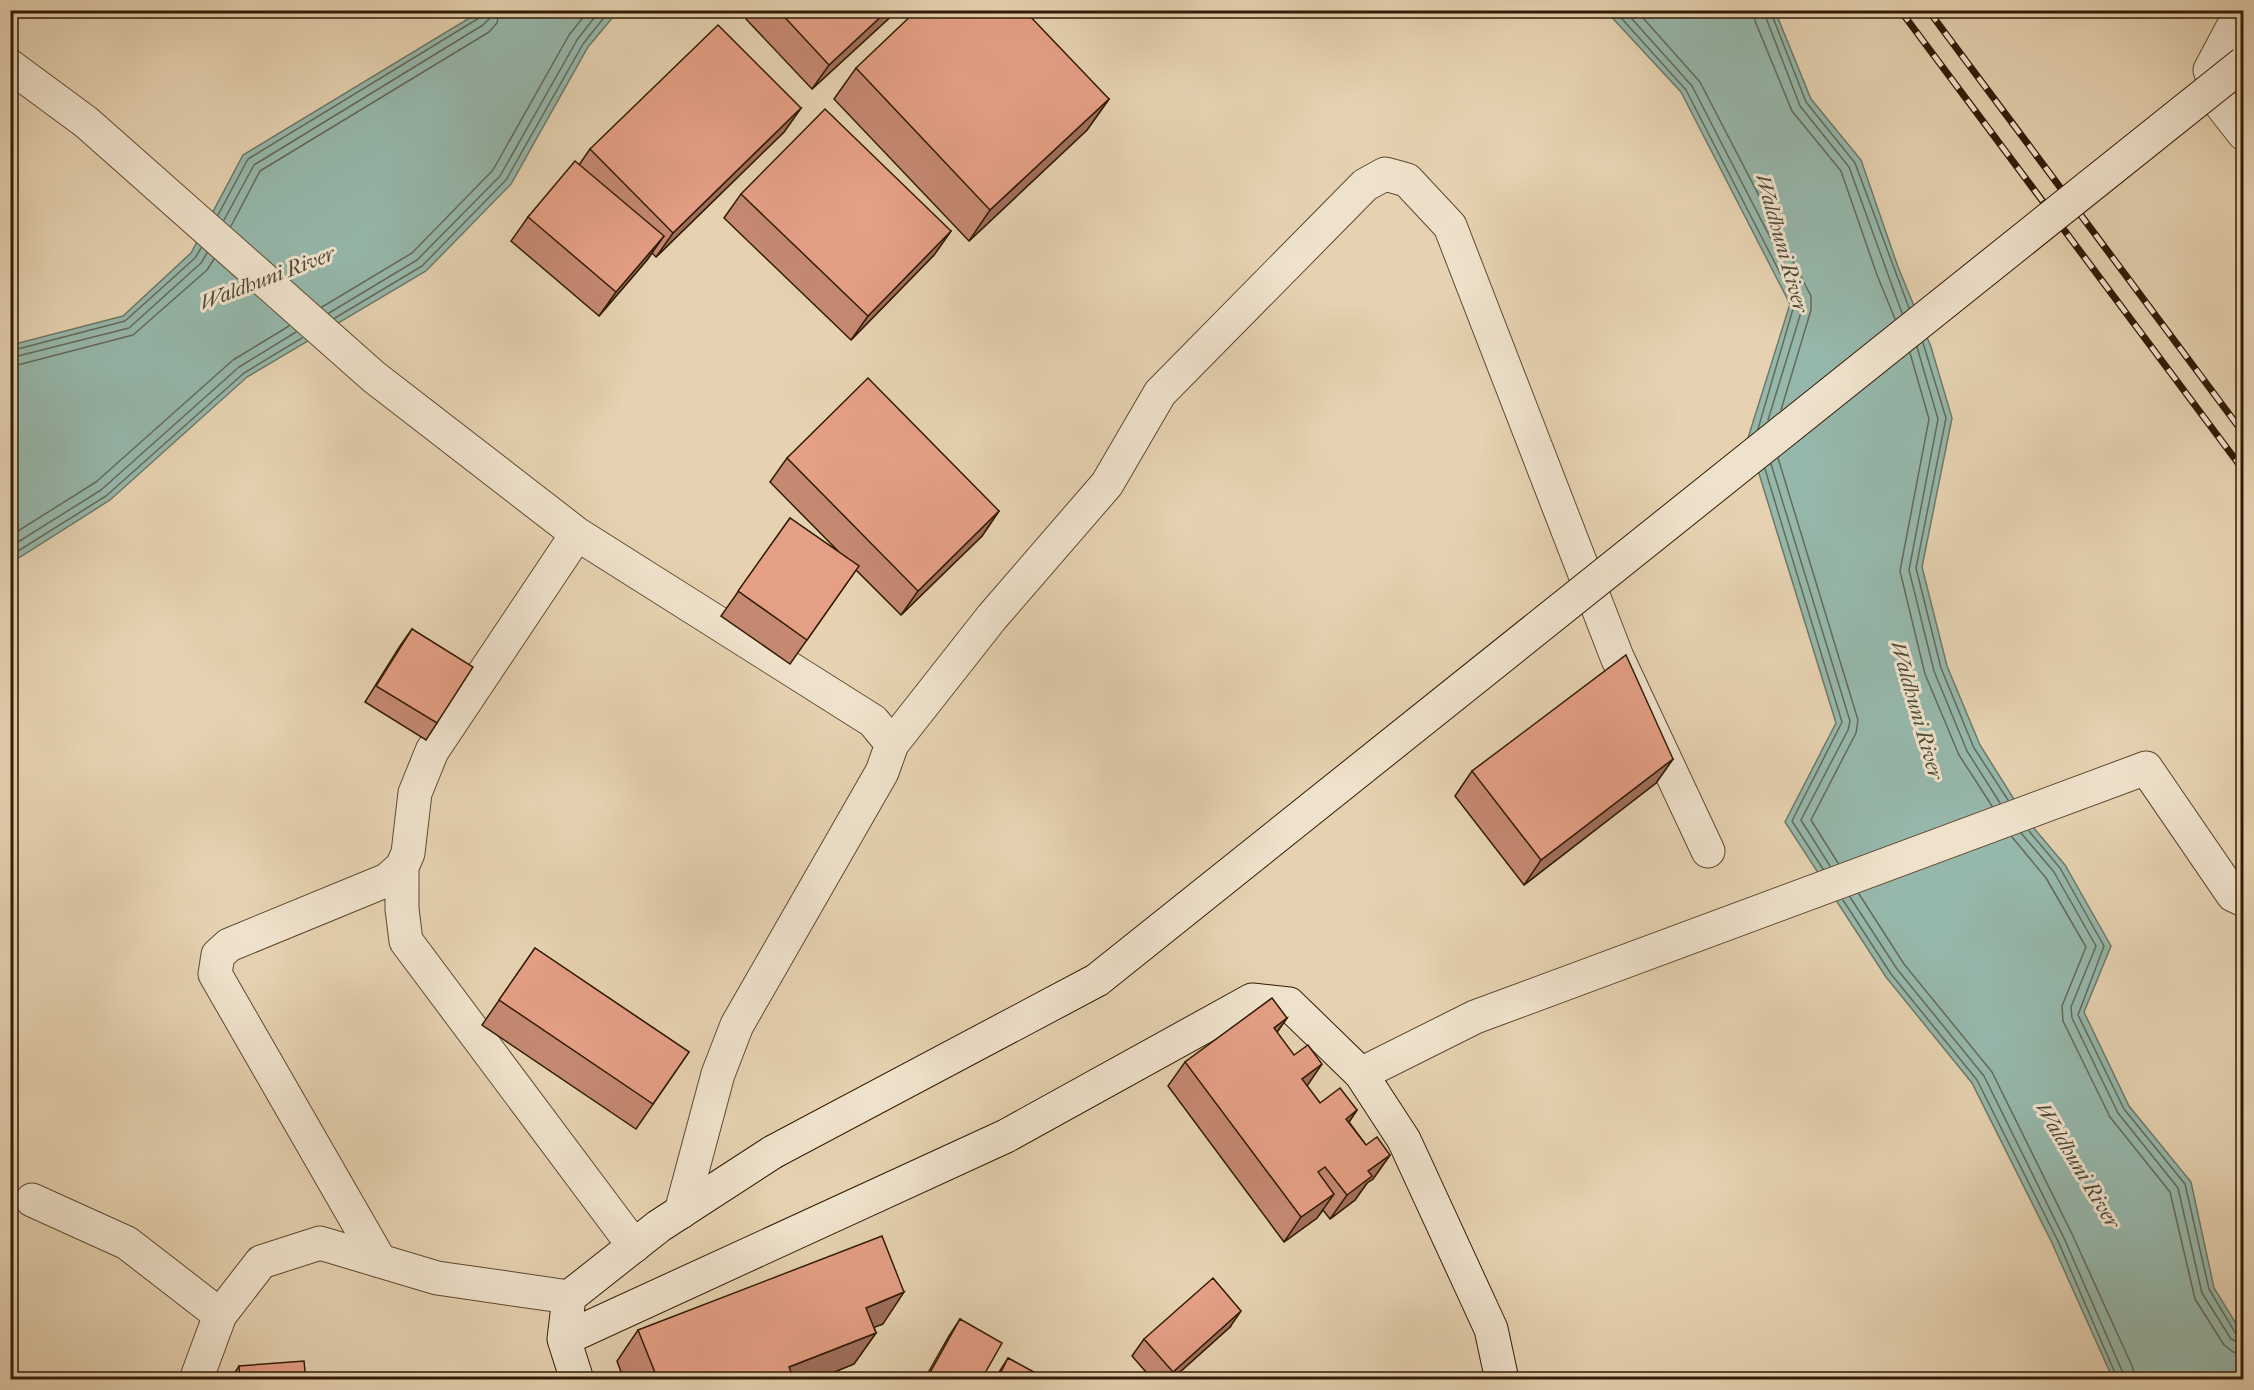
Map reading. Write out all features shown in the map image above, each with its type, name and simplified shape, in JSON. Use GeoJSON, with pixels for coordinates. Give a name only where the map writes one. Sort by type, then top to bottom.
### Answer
{"type":"FeatureCollection","features":[{"type":"Feature","properties":{"kind":"street"},"geometry":{"type":"LineString","coordinates":[[2242,10],[2210,70],[2222,106],[2244,134]]}},
{"type":"Feature","properties":{"kind":"street"},"geometry":{"type":"LineString","coordinates":[[577,1380],[564,1339],[569,1297],[681,1212],[773,1152],[1097,980],[2244,63]]}},
{"type":"Feature","properties":{"kind":"street"},"geometry":{"type":"LineString","coordinates":[[11,68],[86,122],[374,377],[577,534],[873,721],[892,744]]}},
{"type":"Feature","properties":{"kind":"street"},"geometry":{"type":"LineString","coordinates":[[681,1212],[718,1074],[737,1025],[882,772],[892,744],[993,617],[1107,484],[1160,393],[1365,185],[1385,174],[1407,180],[1450,226],[1617,657],[1708,851]]}},
{"type":"Feature","properties":{"kind":"street"},"geometry":{"type":"LineString","coordinates":[[577,534],[432,751],[415,793],[408,853],[402,867],[402,909],[406,941],[634,1246]]}},
{"type":"Feature","properties":{"kind":"street"},"geometry":{"type":"LineString","coordinates":[[1361,1074],[1475,1017],[2146,768],[2233,895],[2244,900]]}},
{"type":"Feature","properties":{"kind":"street"},"geometry":{"type":"LineString","coordinates":[[380,1261],[215,974],[218,955],[229,945],[387,880],[402,867]]}},
{"type":"Feature","properties":{"kind":"street"},"geometry":{"type":"LineString","coordinates":[[564,1339],[1006,1136],[1252,1000],[1289,1005],[1361,1074],[1404,1140],[1491,1329],[1502,1380]]}},
{"type":"Feature","properties":{"kind":"street"},"geometry":{"type":"LineString","coordinates":[[32,1200],[127,1243],[220,1315]]}},
{"type":"Feature","properties":{"kind":"street"},"geometry":{"type":"LineString","coordinates":[[195,1380],[220,1315],[261,1262],[320,1243],[437,1278],[569,1297]]}},
{"type":"Feature","properties":{"kind":"water","name":"Waldhuni River"},"geometry":{"type":"Polygon","coordinates":[[[481,11],[618,11],[588,47],[511,184],[426,271],[247,377],[110,500],[11,563],[11,345],[123,316],[191,253],[243,155],[481,11]]]}},
{"type":"Feature","properties":{"kind":"water","name":"Waldhuni River"},"geometry":{"type":"Polygon","coordinates":[[[1606,11],[1775,11],[1811,99],[1861,160],[1898,267],[1931,347],[1952,418],[1922,567],[1947,666],[1980,745],[2027,820],[2065,865],[2111,946],[2084,1012],[2129,1106],[2191,1182],[2214,1288],[2243,1335],[2243,1379],[2113,1379],[2052,1243],[1972,1083],[1886,977],[1785,822],[1836,723],[1748,438],[1790,304],[1681,92],[1606,11]]]}},
{"type":"Feature","properties":{"kind":"building"},"geometry":{"type":"Polygon","coordinates":[[[778,10],[888,10],[829,65],[778,10]]]}},
{"type":"Feature","properties":{"kind":"building"},"geometry":{"type":"Polygon","coordinates":[[[917,10],[1024,10],[1109,99],[990,210],[856,68],[917,10]]]}},
{"type":"Feature","properties":{"kind":"building"},"geometry":{"type":"Polygon","coordinates":[[[718,25],[801,108],[673,233],[590,149],[718,25]]]}},
{"type":"Feature","properties":{"kind":"building"},"geometry":{"type":"Polygon","coordinates":[[[825,109],[951,231],[868,316],[741,194],[825,109]]]}},
{"type":"Feature","properties":{"kind":"building"},"geometry":{"type":"Polygon","coordinates":[[[575,161],[664,236],[616,292],[528,217],[575,161]]]}},
{"type":"Feature","properties":{"kind":"building"},"geometry":{"type":"Polygon","coordinates":[[[868,378],[999,511],[918,591],[787,458],[868,378]]]}},
{"type":"Feature","properties":{"kind":"building"},"geometry":{"type":"Polygon","coordinates":[[[790,518],[859,566],[807,640],[738,591],[790,518]]]}},
{"type":"Feature","properties":{"kind":"building"},"geometry":{"type":"Polygon","coordinates":[[[412,629],[473,667],[437,723],[376,686],[412,629]]]}},
{"type":"Feature","properties":{"kind":"building"},"geometry":{"type":"Polygon","coordinates":[[[1626,655],[1673,759],[1541,860],[1472,771],[1626,655]]]}},
{"type":"Feature","properties":{"kind":"building"},"geometry":{"type":"Polygon","coordinates":[[[535,948],[689,1052],[653,1104],[499,1000],[535,948]]]}},
{"type":"Feature","properties":{"kind":"building"},"geometry":{"type":"Polygon","coordinates":[[[1272,998],[1287,1018],[1274,1028],[1294,1055],[1308,1045],[1322,1064],[1302,1079],[1320,1103],[1340,1088],[1357,1110],[1346,1119],[1366,1145],[1377,1137],[1390,1155],[1368,1171],[1372,1176],[1347,1195],[1325,1167],[1318,1172],[1334,1194],[1301,1217],[1185,1062],[1272,998]]]}},
{"type":"Feature","properties":{"kind":"building"},"geometry":{"type":"Polygon","coordinates":[[[882,1236],[904,1292],[866,1308],[876,1333],[789,1367],[794,1380],[658,1380],[638,1330],[882,1236]]]}},
{"type":"Feature","properties":{"kind":"building"},"geometry":{"type":"Polygon","coordinates":[[[1213,1278],[1241,1311],[1173,1372],[1144,1339],[1213,1278]]]}},
{"type":"Feature","properties":{"kind":"building"},"geometry":{"type":"Polygon","coordinates":[[[960,1319],[1002,1343],[981,1380],[926,1380],[960,1319]]]}},
{"type":"Feature","properties":{"kind":"building"},"geometry":{"type":"Polygon","coordinates":[[[1008,1358],[1047,1379],[1047,1380],[997,1380],[1008,1358]]]}},
{"type":"Feature","properties":{"kind":"building"},"geometry":{"type":"Polygon","coordinates":[[[304,1361],[306,1380],[240,1380],[239,1366],[304,1361]]]}},
{"type":"Feature","properties":{"kind":"railway"},"geometry":{"type":"LineString","coordinates":[[1900,10],[2244,471]]}},
{"type":"Feature","properties":{"kind":"railway"},"geometry":{"type":"LineString","coordinates":[[1928,10],[2244,434]]}}]}
